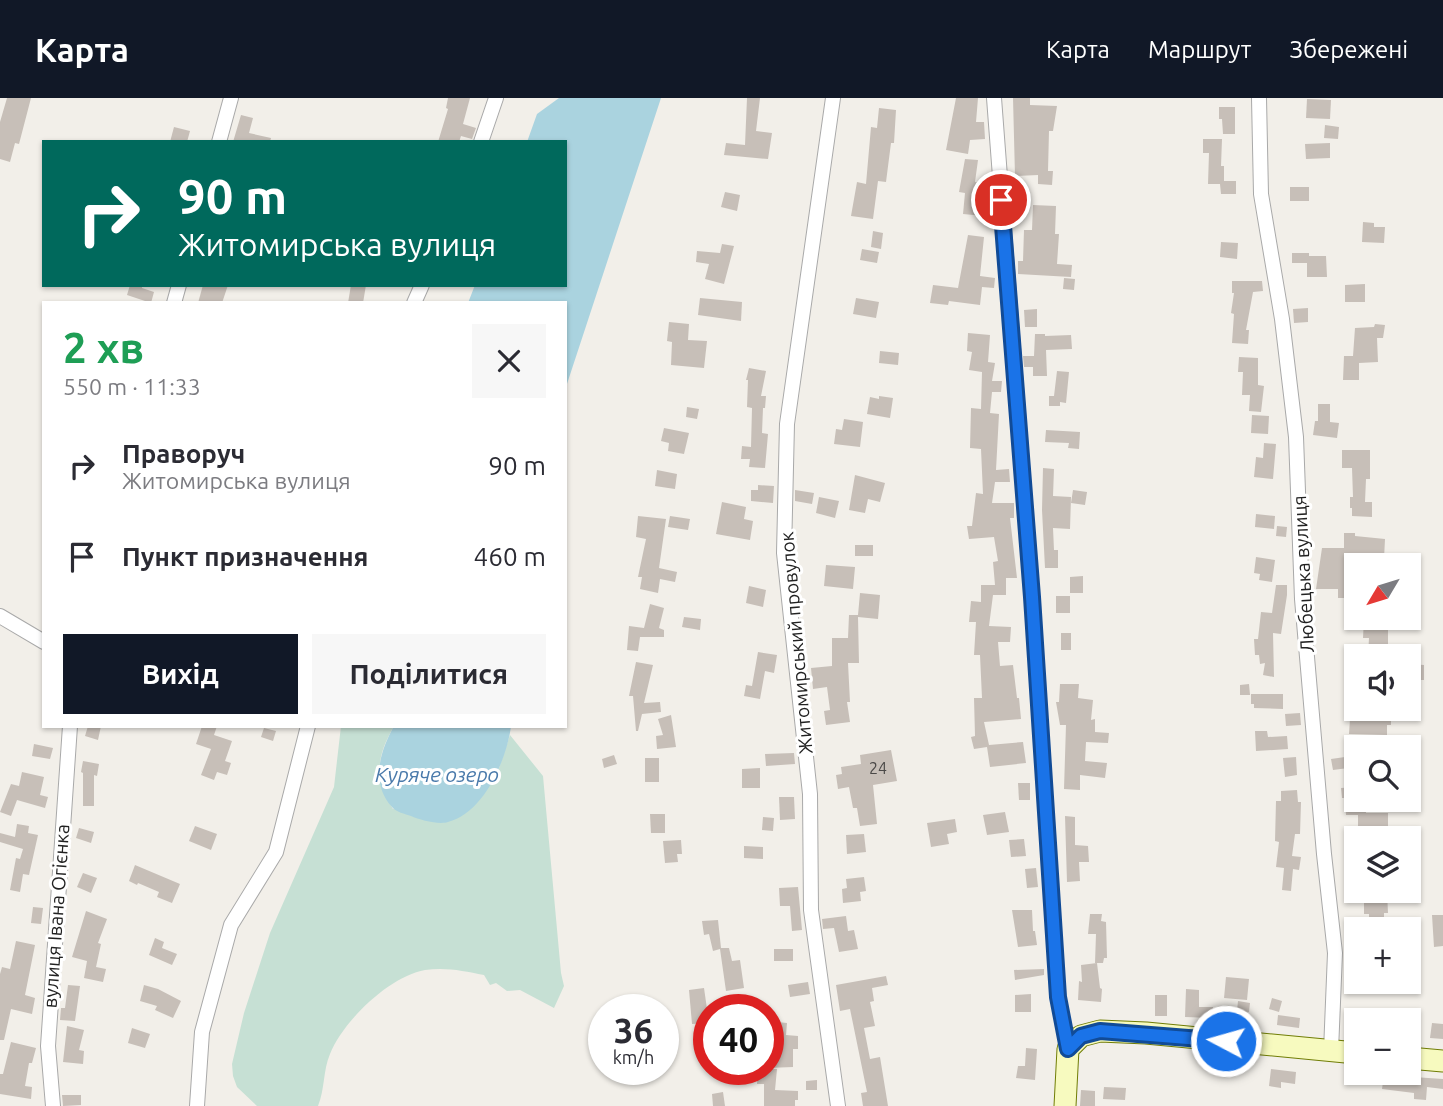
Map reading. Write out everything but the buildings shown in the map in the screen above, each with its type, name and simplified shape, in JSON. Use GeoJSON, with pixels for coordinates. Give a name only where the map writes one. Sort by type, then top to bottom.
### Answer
{"type":"FeatureCollection","features":[{"type":"Feature","properties":{"kind":"street"},"geometry":{"type":"LineString","coordinates":[[220,140],[231,98]]}},
{"type":"Feature","properties":{"kind":"street"},"geometry":{"type":"LineString","coordinates":[[482,140],[496,98]]}},
{"type":"Feature","properties":{"kind":"street","name":"Житомирський провулок"},"geometry":{"type":"LineString","coordinates":[[833,98],[787,424],[784,553],[810,794],[811,910],[838,1106]]}},
{"type":"Feature","properties":{"kind":"street"},"geometry":{"type":"LineString","coordinates":[[994,98],[1032,597],[1058,997],[1068,1049],[1065,1106]]}},
{"type":"Feature","properties":{"kind":"street","name":"Любецька вулиця"},"geometry":{"type":"LineString","coordinates":[[1259,98],[1261,194],[1282,319],[1296,438],[1302,599],[1335,953],[1331,1051]]}},
{"type":"Feature","properties":{"kind":"street"},"geometry":{"type":"LineString","coordinates":[[0,616],[42,641]]}},
{"type":"Feature","properties":{"kind":"street","name":"вулиця Івана Огієнка"},"geometry":{"type":"LineString","coordinates":[[53,1106],[48,1046],[70,728]]}},
{"type":"Feature","properties":{"kind":"street"},"geometry":{"type":"LineString","coordinates":[[197,1106],[202,1031],[231,925],[276,852],[307,728]]}},
{"type":"Feature","properties":{"kind":"street"},"geometry":{"type":"LineString","coordinates":[[1068,1049],[1081,1036],[1100,1031],[1344,1052]]}},
{"type":"Feature","properties":{"kind":"street"},"geometry":{"type":"LineString","coordinates":[[1421,1059],[1443,1061]]}},
{"type":"Feature","properties":{"kind":"green space"},"geometry":{"type":"Polygon","coordinates":[[[341,728],[393,728],[384,748],[380,768],[383,787],[393,809],[495,780],[510,735],[543,776],[564,986],[554,1008],[520,990],[507,991],[496,983],[490,985],[484,975],[440,969],[411,974],[369,1002],[345,1028],[328,1060],[318,1106],[257,1106],[237,1087],[233,1076],[232,1064],[244,1013],[270,933],[334,787],[341,728]]]}},
{"type":"Feature","properties":{"kind":"water"},"geometry":{"type":"Polygon","coordinates":[[[559,98],[661,98],[567,384],[567,301],[469,301],[474,287],[567,287],[567,140],[528,140],[537,114],[559,98]]]}},
{"type":"Feature","properties":{"kind":"water","name":"Куряче озеро"},"geometry":{"type":"Polygon","coordinates":[[[393,728],[511,728],[499,769],[483,796],[461,817],[448,822],[424,820],[398,812],[392,807],[385,798],[379,777],[385,746],[393,728]]]}},
{"type":"Feature","properties":{"kind":"route"},"geometry":{"type":"LineString","coordinates":[[1001,200],[1032,597],[1058,997],[1068,1049],[1081,1036],[1100,1031],[1226,1041]]}}]}
